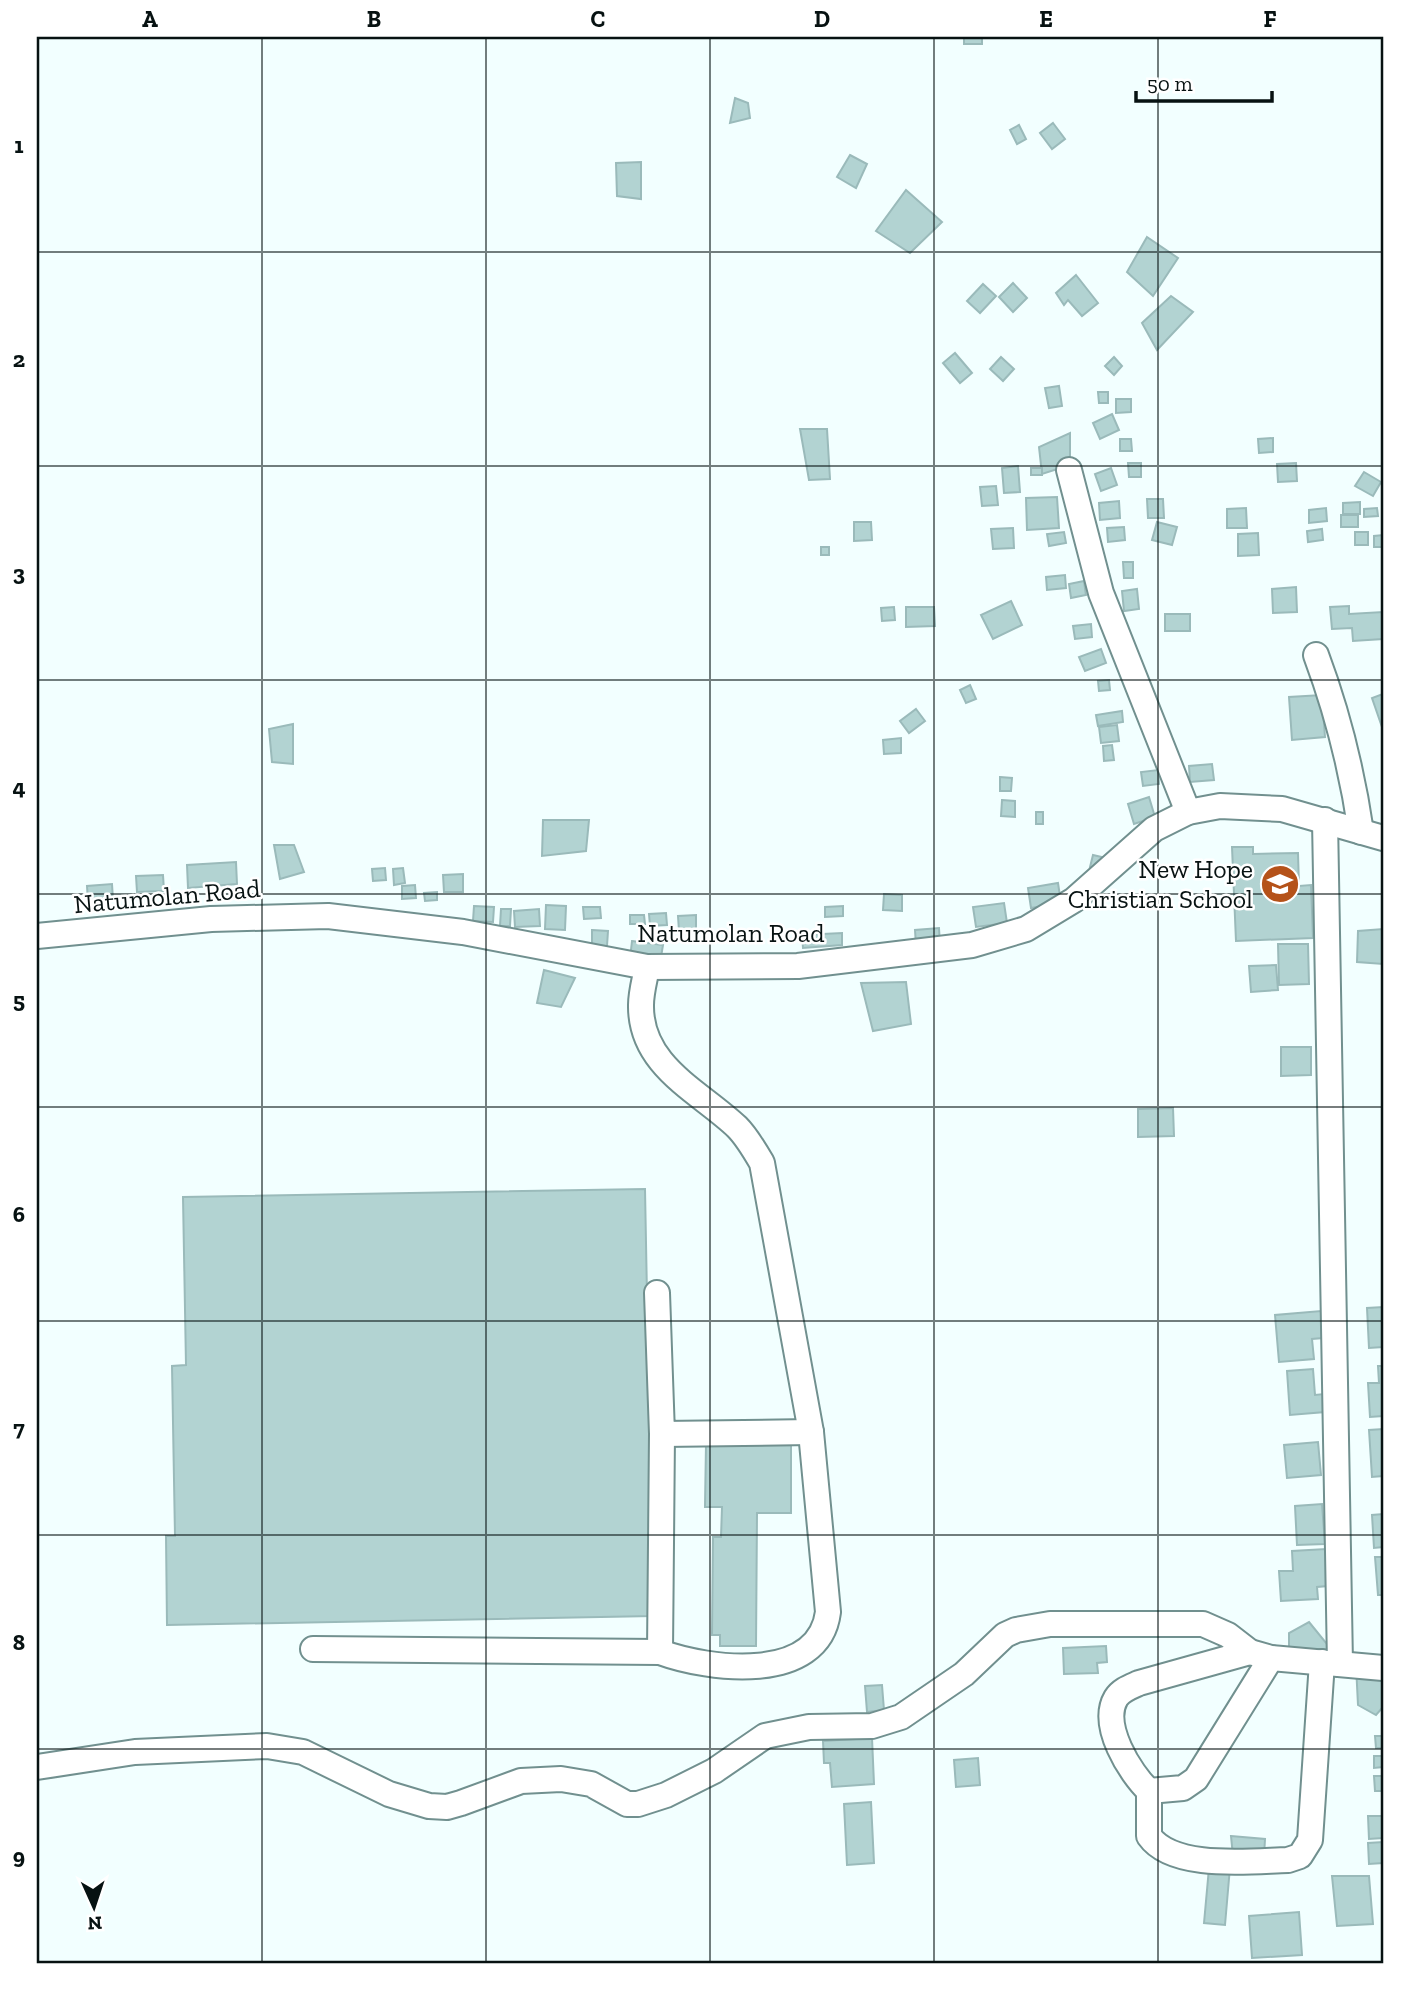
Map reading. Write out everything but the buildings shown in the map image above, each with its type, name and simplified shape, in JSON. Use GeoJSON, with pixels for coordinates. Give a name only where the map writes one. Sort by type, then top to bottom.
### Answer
{"type":"FeatureCollection","features":[{"type":"Feature","properties":{"kind":"street"},"geometry":{"type":"LineString","coordinates":[[1069,470],[1101,593],[1188,812]]}},
{"type":"Feature","properties":{"kind":"street"},"geometry":{"type":"LineString","coordinates":[[1316,655],[1338,714],[1372,835]]}},
{"type":"Feature","properties":{"kind":"street","name":"Natumolan Road"},"geometry":{"type":"LineString","coordinates":[[37,936],[211,919],[328,916],[463,932],[647,967],[798,966],[905,956],[998,940],[1048,918],[1074,900],[1146,835],[1188,812],[1220,806],[1259,807],[1325,820],[1372,835]]}},
{"type":"Feature","properties":{"kind":"street"},"geometry":{"type":"LineString","coordinates":[[1325,820],[1331,1663],[1310,1840],[1300,1856],[1288,1860],[1206,1859],[1166,1852],[1149,1836],[1149,1791],[1126,1763],[1119,1747],[1112,1715],[1115,1699],[1139,1684],[1261,1655],[1331,1663],[1383,1668]]}},
{"type":"Feature","properties":{"kind":"street"},"geometry":{"type":"LineString","coordinates":[[313,1649],[660,1652],[698,1664],[772,1664],[798,1657],[815,1644],[826,1627],[828,1612],[811,1432],[762,1163],[739,1129],[675,1078],[654,1053],[644,1029],[641,1005],[647,967]]}},
{"type":"Feature","properties":{"kind":"street"},"geometry":{"type":"LineString","coordinates":[[657,1293],[662,1434],[660,1652]]}},
{"type":"Feature","properties":{"kind":"street"},"geometry":{"type":"LineString","coordinates":[[662,1434],[811,1432]]}},
{"type":"Feature","properties":{"kind":"street"},"geometry":{"type":"LineString","coordinates":[[37,1767],[135,1752],[267,1746],[303,1752],[388,1794],[429,1806],[461,1803],[521,1781],[561,1779],[591,1784],[628,1804],[638,1804],[666,1795],[714,1771],[765,1736],[809,1727],[872,1726],[901,1717],[964,1674],[1004,1636],[1016,1630],[1050,1624],[1203,1624],[1261,1655]]}},
{"type":"Feature","properties":{"kind":"street"},"geometry":{"type":"LineString","coordinates":[[1149,1791],[1183,1788],[1196,1779],[1261,1655]]}},
{"type":"Feature","properties":{"kind":"place","name":"New Hope Christian School"},"geometry":{"type":"Point","coordinates":[1280,884]}}]}
